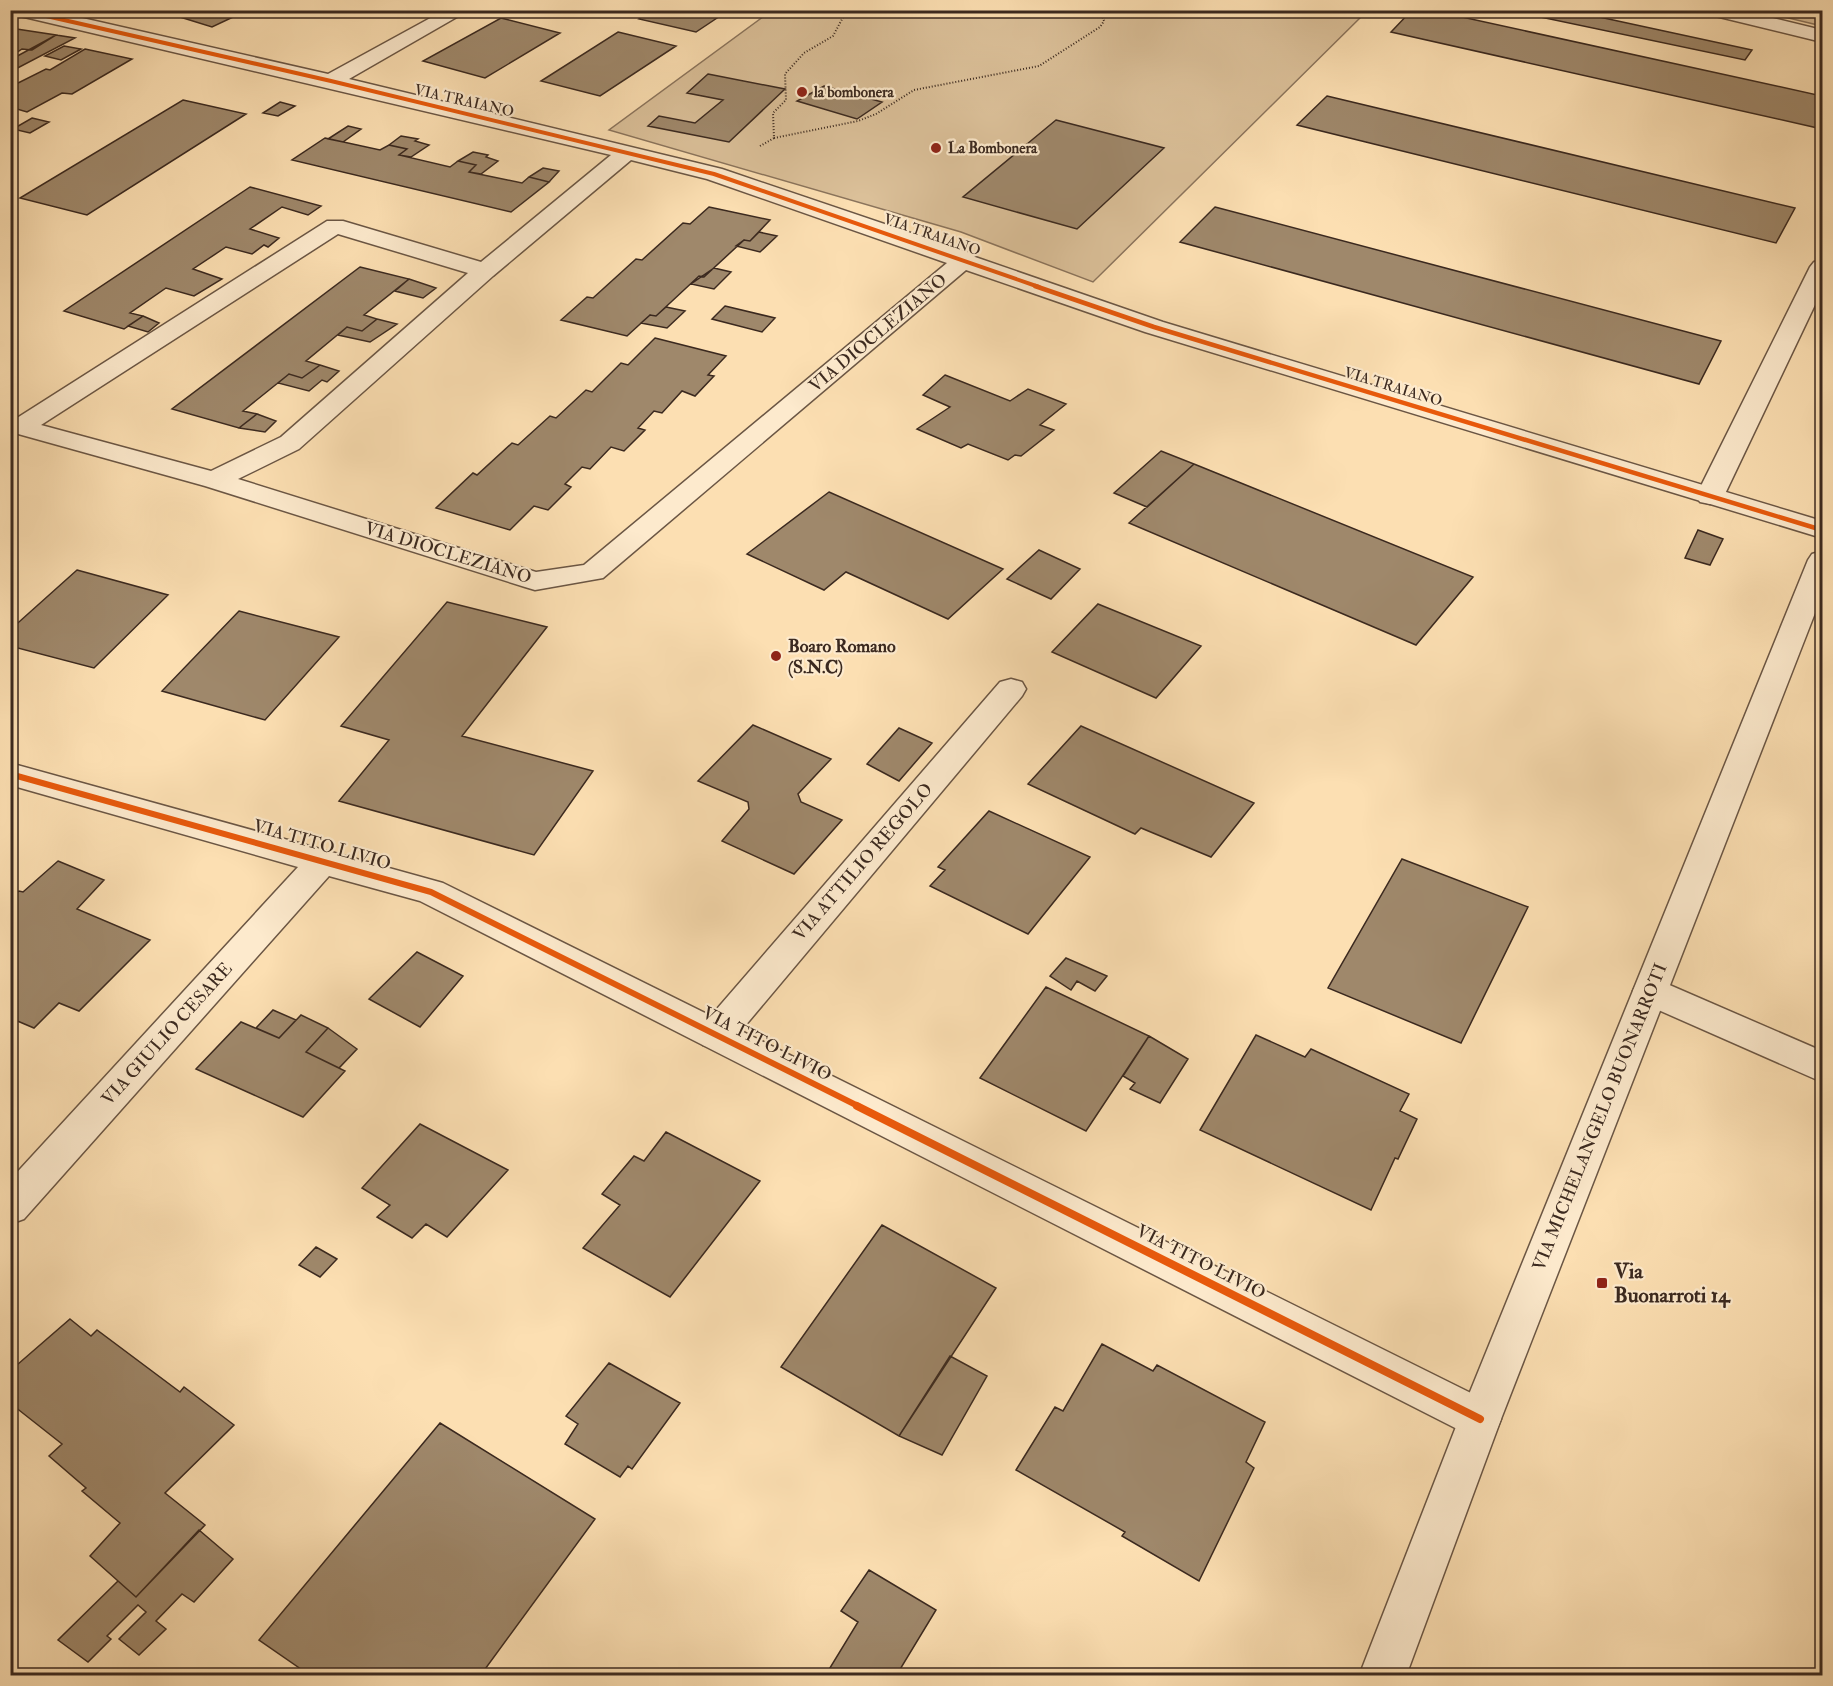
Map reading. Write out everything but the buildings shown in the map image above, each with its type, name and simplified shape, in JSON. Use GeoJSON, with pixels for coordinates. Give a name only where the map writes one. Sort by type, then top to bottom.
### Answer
{"type":"FeatureCollection","features":[{"type":"Feature","properties":{"kind":"street","name":"VIA TRAIANO"},"geometry":{"type":"LineString","coordinates":[[20,10],[331,81],[714,174],[965,259],[1154,327],[1822,530]]}},
{"type":"Feature","properties":{"kind":"street"},"geometry":{"type":"LineString","coordinates":[[331,81],[460,10]]}},
{"type":"Feature","properties":{"kind":"street"},"geometry":{"type":"LineString","coordinates":[[1714,10],[1822,36]]}},
{"type":"Feature","properties":{"kind":"street"},"geometry":{"type":"LineString","coordinates":[[214,480],[290,442],[485,271],[628,152]]}},
{"type":"Feature","properties":{"kind":"street"},"geometry":{"type":"LineString","coordinates":[[15,426],[335,226],[485,271]]}},
{"type":"Feature","properties":{"kind":"street","name":"VIA DIOCLEZIANO"},"geometry":{"type":"LineString","coordinates":[[15,426],[214,480],[535,581],[593,573],[965,259]]}},
{"type":"Feature","properties":{"kind":"street"},"geometry":{"type":"LineString","coordinates":[[1710,496],[1822,267]]}},
{"type":"Feature","properties":{"kind":"street","name":"VIA MICHELANGELO BUONARROTI"},"geometry":{"type":"LineString","coordinates":[[1382,1676],[1480,1419],[1822,560]]}},
{"type":"Feature","properties":{"kind":"street","name":"VIA ATTILIO REGOLO"},"geometry":{"type":"LineString","coordinates":[[716,1035],[1011,689]]}},
{"type":"Feature","properties":{"kind":"street","name":"VIA TITO LIVIO"},"geometry":{"type":"LineString","coordinates":[[10,774],[431,892],[1480,1419]]}},
{"type":"Feature","properties":{"kind":"street","name":"VIA GIULIO CESARE"},"geometry":{"type":"LineString","coordinates":[[10,1207],[323,861]]}},
{"type":"Feature","properties":{"kind":"street"},"geometry":{"type":"LineString","coordinates":[[1651,991],[1822,1067]]}},
{"type":"Feature","properties":{"kind":"path"},"geometry":{"type":"LineString","coordinates":[[774,138],[773,113],[786,100],[785,74],[804,53],[832,36],[847,10]]}},
{"type":"Feature","properties":{"kind":"path"},"geometry":{"type":"LineString","coordinates":[[714,174],[774,138],[858,122],[914,90],[1039,66],[1100,27],[1104,21],[1101,10]]}},
{"type":"Feature","properties":{"kind":"shaded area"},"geometry":{"type":"Polygon","coordinates":[[[771,11],[1367,11],[1093,282],[961,232],[609,130],[771,11]]]}},
{"type":"Feature","properties":{"kind":"shaded area"},"geometry":{"type":"Polygon","coordinates":[[[1759,11],[1822,11],[1822,26],[1759,11]]]}},
{"type":"Feature","properties":{"kind":"cycle path"},"geometry":{"type":"LineString","coordinates":[[20,10],[331,81],[714,174],[1154,327],[1822,530]]}},
{"type":"Feature","properties":{"kind":"cycle path"},"geometry":{"type":"LineString","coordinates":[[10,774],[431,892],[1480,1419]]}},
{"type":"Feature","properties":{"kind":"place","name":"la bombonera"},"geometry":{"type":"Point","coordinates":[802,92]}},
{"type":"Feature","properties":{"kind":"place","name":"La Bombonera"},"geometry":{"type":"Point","coordinates":[936,148]}},
{"type":"Feature","properties":{"kind":"place","name":"Boaro Romano (S.N.C)"},"geometry":{"type":"Point","coordinates":[776,656]}},
{"type":"Feature","properties":{"kind":"place","name":"Via Buonarroti 14"},"geometry":{"type":"Point","coordinates":[1602,1283]}}]}
